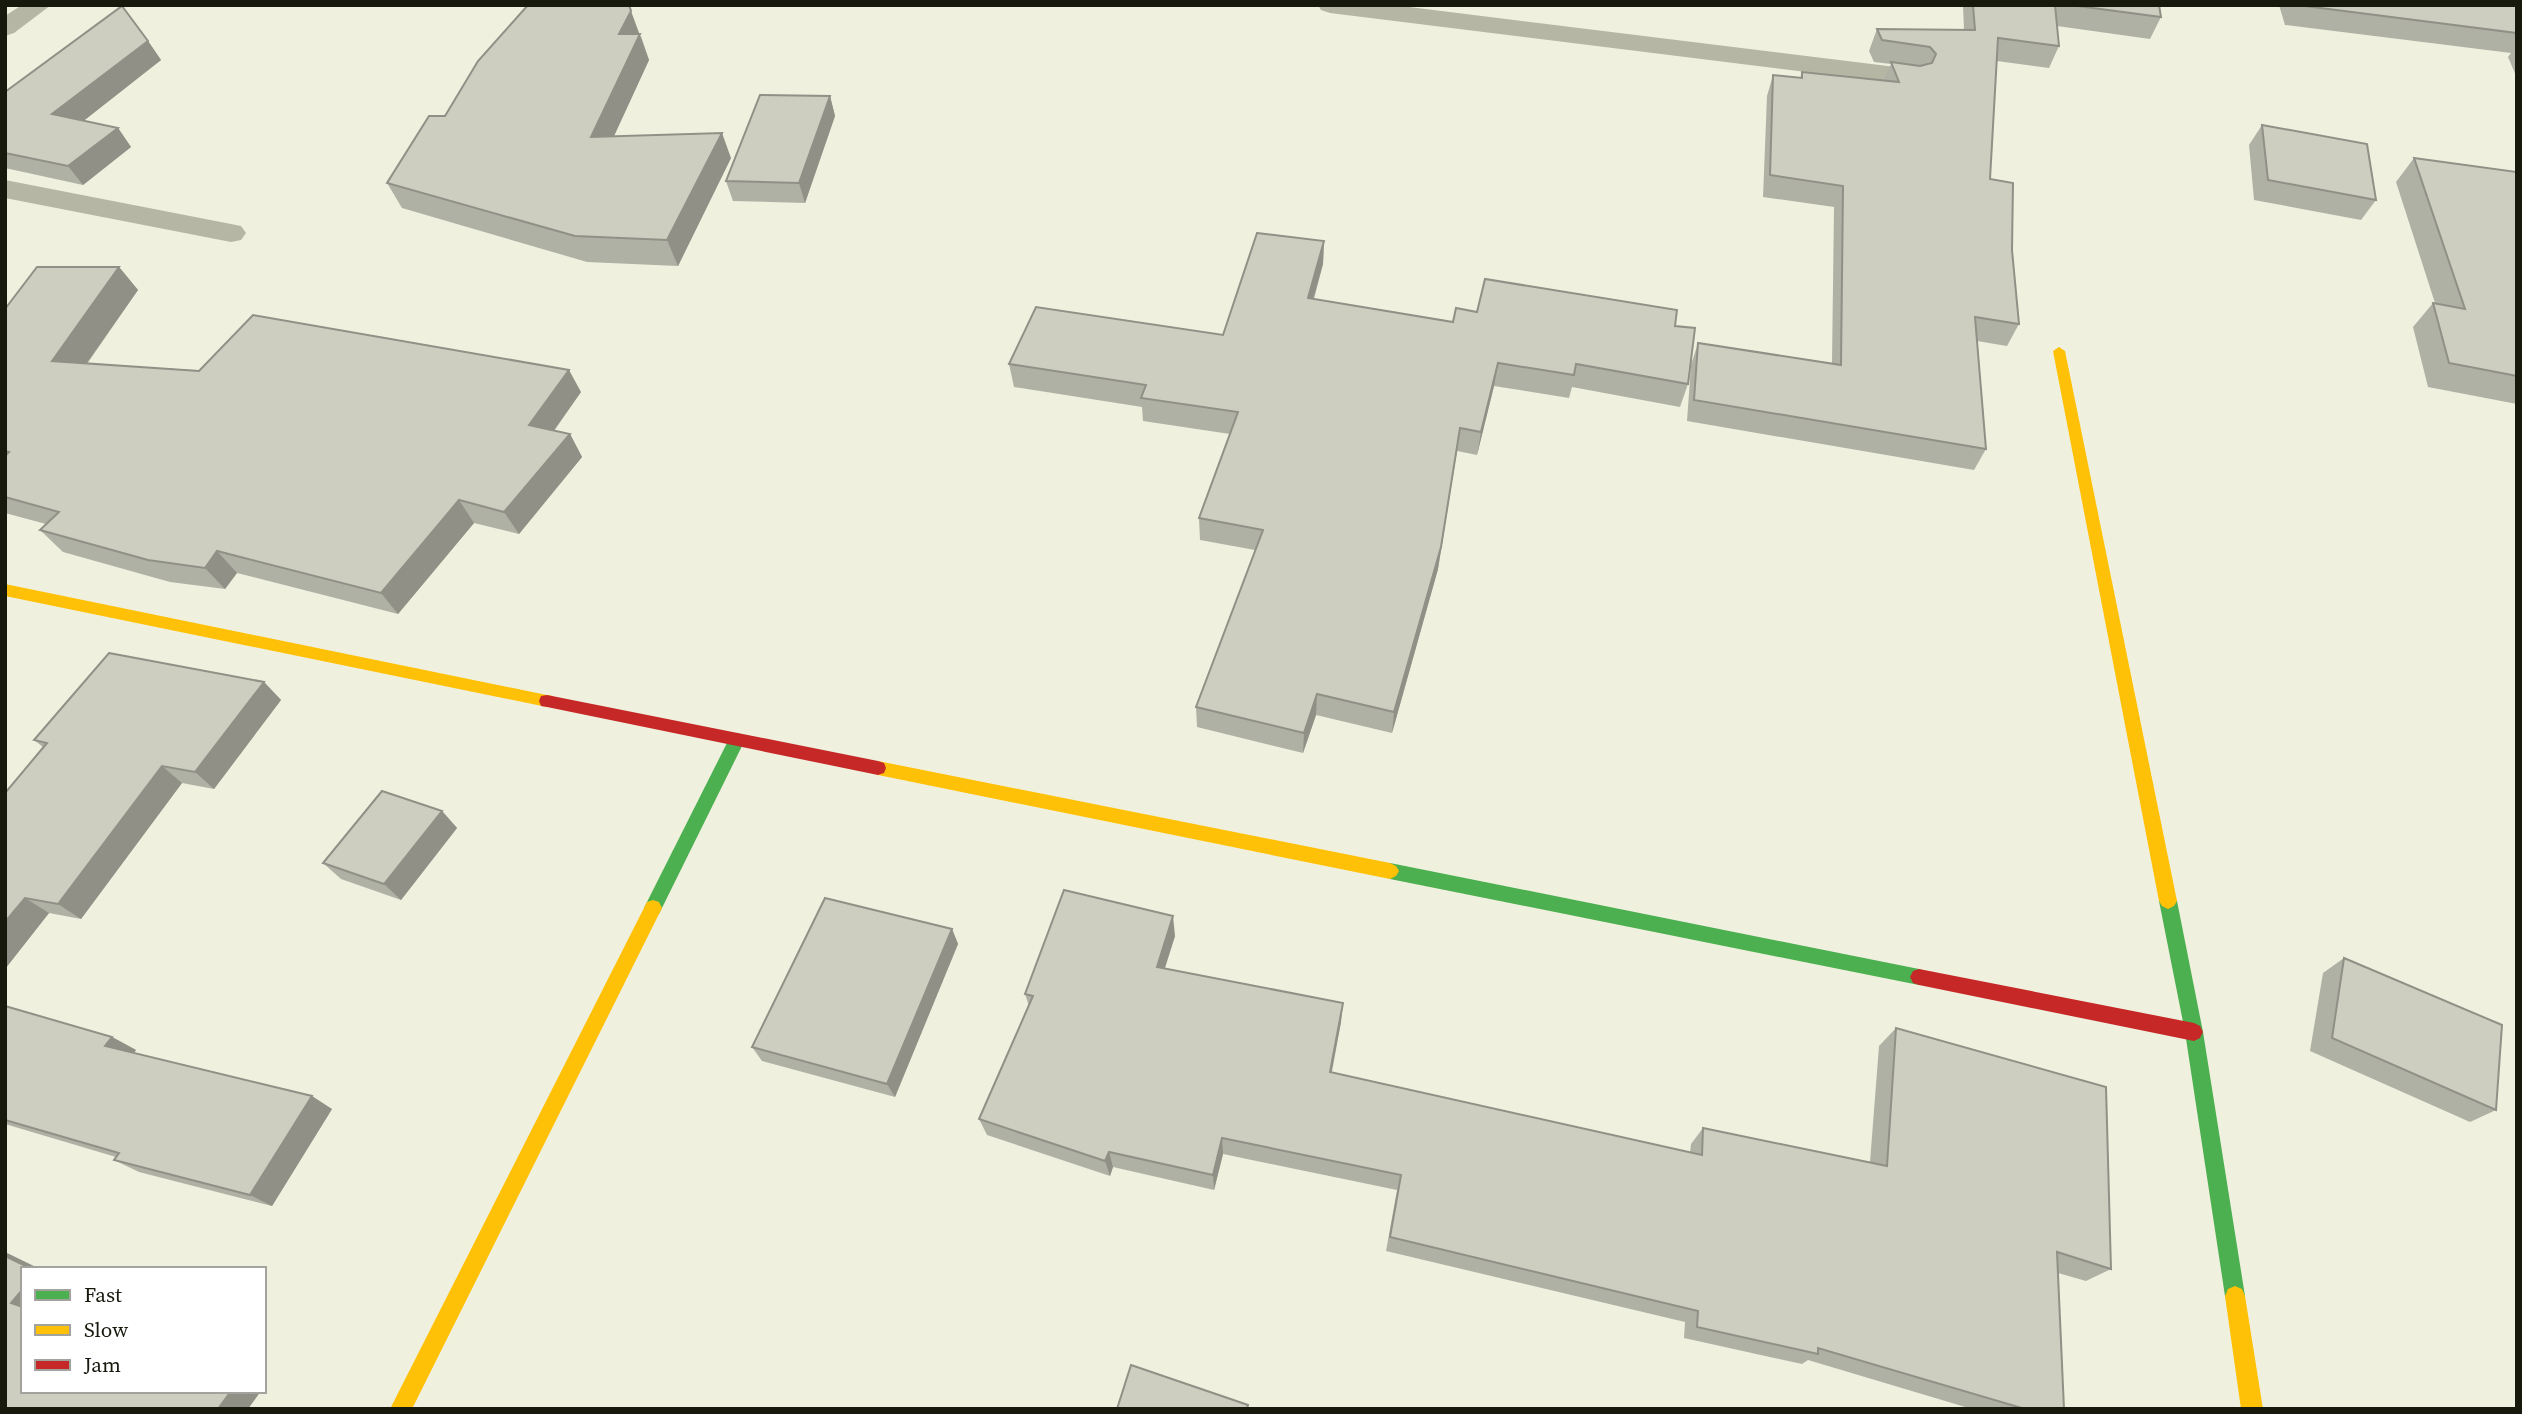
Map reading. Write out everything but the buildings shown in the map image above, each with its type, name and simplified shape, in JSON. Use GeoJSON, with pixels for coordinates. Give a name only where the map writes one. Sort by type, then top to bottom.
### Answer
{"type":"FeatureCollection","features":[{"type":"Feature","properties":{"kind":"street"},"geometry":{"type":"LineString","coordinates":[[5,28],[39,5]]}},
{"type":"Feature","properties":{"kind":"street"},"geometry":{"type":"LineString","coordinates":[[1330,5],[1912,77]]}},
{"type":"Feature","properties":{"kind":"street"},"geometry":{"type":"LineString","coordinates":[[5,189],[231,233]]}},
{"type":"Feature","properties":{"kind":"street"},"geometry":{"type":"LineString","coordinates":[[2059,351],[2194,1032],[2252,1409]]}},
{"type":"Feature","properties":{"kind":"street"},"geometry":{"type":"LineString","coordinates":[[5,590],[737,740],[2194,1032]]}},
{"type":"Feature","properties":{"kind":"street"},"geometry":{"type":"LineString","coordinates":[[401,1409],[737,740]]}},
{"type":"Feature","properties":{"kind":"traffic: fast"},"geometry":{"type":"LineString","coordinates":[[653,908],[737,740]]}},
{"type":"Feature","properties":{"kind":"traffic: fast"},"geometry":{"type":"LineString","coordinates":[[1390,871],[1919,977]]}},
{"type":"Feature","properties":{"kind":"traffic: fast"},"geometry":{"type":"LineString","coordinates":[[2168,901],[2194,1032],[2235,1296]]}},
{"type":"Feature","properties":{"kind":"traffic: slow"},"geometry":{"type":"LineString","coordinates":[[2059,351],[2168,901]]}},
{"type":"Feature","properties":{"kind":"traffic: slow"},"geometry":{"type":"LineString","coordinates":[[5,590],[547,701]]}},
{"type":"Feature","properties":{"kind":"traffic: slow"},"geometry":{"type":"LineString","coordinates":[[878,768],[1390,871]]}},
{"type":"Feature","properties":{"kind":"traffic: slow"},"geometry":{"type":"LineString","coordinates":[[401,1409],[653,908]]}},
{"type":"Feature","properties":{"kind":"traffic: slow"},"geometry":{"type":"LineString","coordinates":[[2235,1296],[2252,1409]]}},
{"type":"Feature","properties":{"kind":"traffic: jam"},"geometry":{"type":"LineString","coordinates":[[547,701],[878,768]]}},
{"type":"Feature","properties":{"kind":"traffic: jam"},"geometry":{"type":"LineString","coordinates":[[1919,977],[2194,1032]]}}]}
